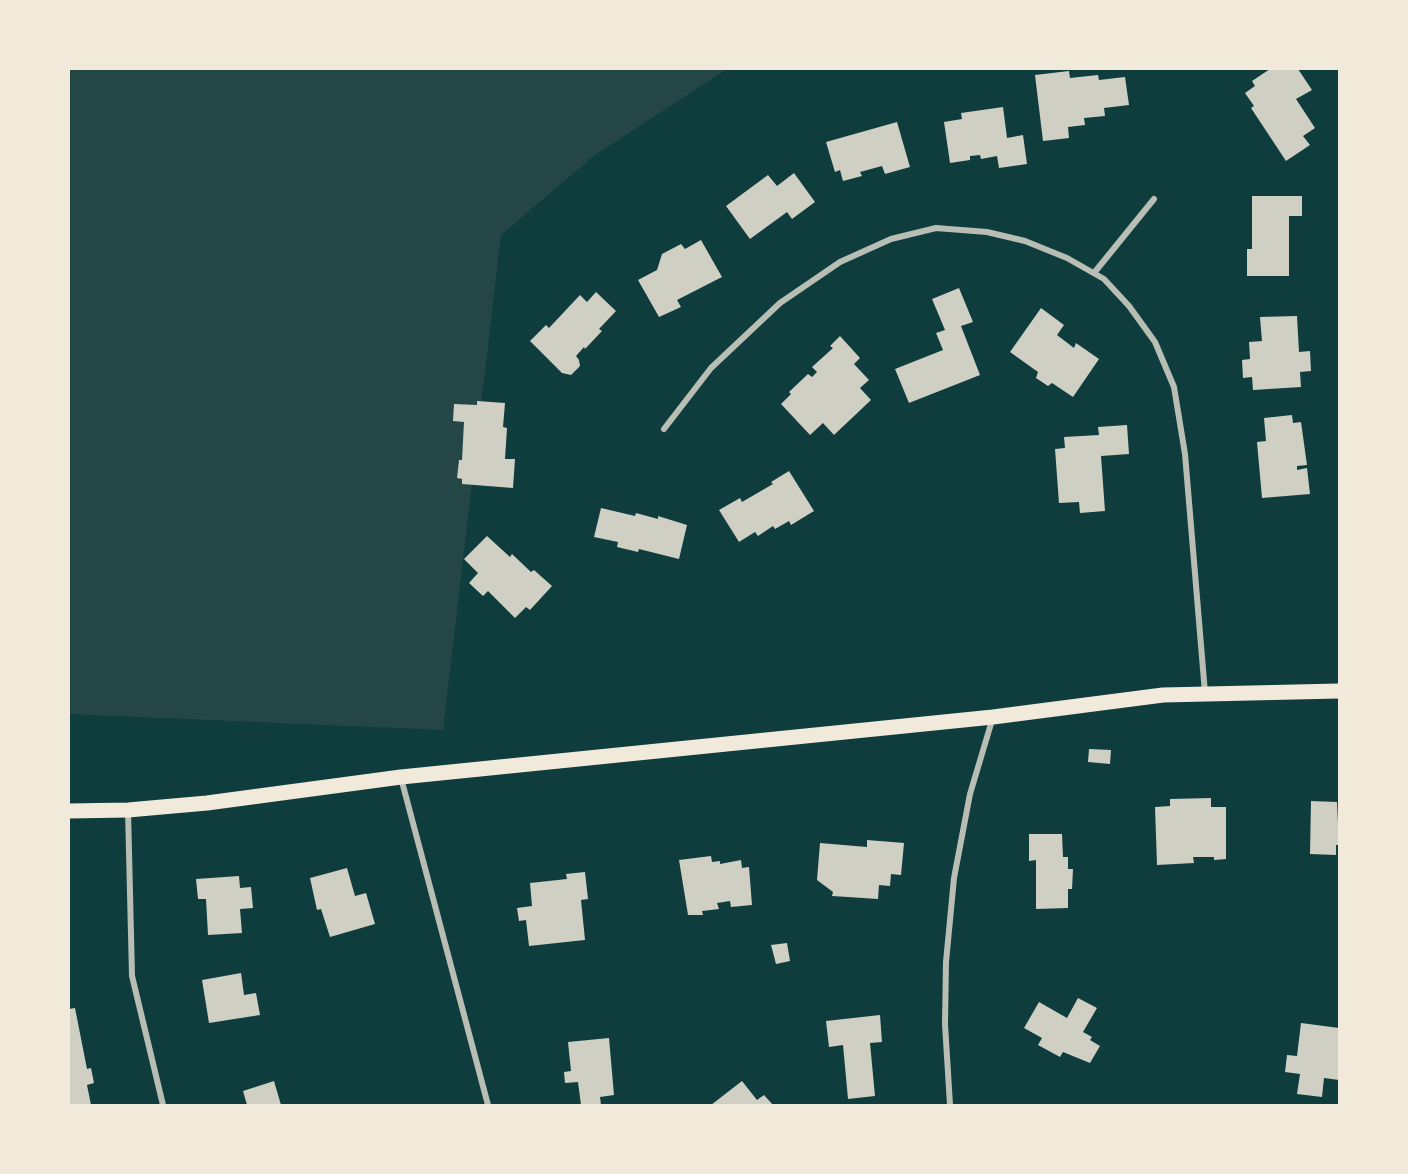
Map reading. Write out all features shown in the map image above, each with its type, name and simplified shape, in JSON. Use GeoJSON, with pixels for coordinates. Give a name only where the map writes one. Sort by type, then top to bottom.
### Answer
{"type":"FeatureCollection","features":[{"type":"Feature","properties":{"kind":"main road"},"geometry":{"type":"LineString","coordinates":[[69,811],[128,810],[207,803],[401,777],[993,717],[1163,695],[1339,691]]}},
{"type":"Feature","properties":{"kind":"street"},"geometry":{"type":"LineString","coordinates":[[1094,273],[1154,199]]}},
{"type":"Feature","properties":{"kind":"street"},"geometry":{"type":"LineString","coordinates":[[664,429],[711,368],[780,303],[840,262],[891,239],[936,228],[987,231],[1025,241],[1067,258],[1104,279],[1129,306],[1155,342],[1174,387],[1185,454],[1205,694]]}},
{"type":"Feature","properties":{"kind":"street"},"geometry":{"type":"LineString","coordinates":[[950,1105],[945,1014],[946,962],[954,878],[970,794],[993,717]]}},
{"type":"Feature","properties":{"kind":"street"},"geometry":{"type":"LineString","coordinates":[[401,777],[488,1105]]}},
{"type":"Feature","properties":{"kind":"street"},"geometry":{"type":"LineString","coordinates":[[128,810],[132,976],[163,1105]]}},
{"type":"Feature","properties":{"kind":"shaded area"},"geometry":{"type":"Polygon","coordinates":[[[69,69],[727,69],[595,155],[501,235],[443,730],[69,714],[69,69]]]}},
{"type":"Feature","properties":{"kind":"building"},"geometry":{"type":"Polygon","coordinates":[[[1270,69],[1298,69],[1312,90],[1296,99],[1315,128],[1303,136],[1310,145],[1286,161],[1251,108],[1254,106],[1245,93],[1255,86],[1252,81],[1270,69]]]}},
{"type":"Feature","properties":{"kind":"building"},"geometry":{"type":"Polygon","coordinates":[[[1069,71],[1070,78],[1098,75],[1099,80],[1125,77],[1129,105],[1104,108],[1105,116],[1084,118],[1085,125],[1068,127],[1069,138],[1043,141],[1035,75],[1069,71]]]}},
{"type":"Feature","properties":{"kind":"building"},"geometry":{"type":"Polygon","coordinates":[[[1003,107],[1007,138],[1023,135],[1027,164],[999,168],[997,156],[981,159],[980,155],[970,156],[970,160],[950,163],[944,122],[962,119],[961,113],[1003,107]]]}},
{"type":"Feature","properties":{"kind":"building"},"geometry":{"type":"Polygon","coordinates":[[[897,122],[910,167],[885,174],[882,166],[860,172],[862,176],[843,181],[840,170],[835,172],[826,142],[897,122]]]}},
{"type":"Feature","properties":{"kind":"building"},"geometry":{"type":"Polygon","coordinates":[[[794,173],[815,202],[792,219],[787,212],[750,239],[726,206],[768,175],[777,186],[794,173]]]}},
{"type":"Feature","properties":{"kind":"building"},"geometry":{"type":"Polygon","coordinates":[[[1252,196],[1302,196],[1302,216],[1289,216],[1289,276],[1247,276],[1247,249],[1252,249],[1252,196]]]}},
{"type":"Feature","properties":{"kind":"building"},"geometry":{"type":"Polygon","coordinates":[[[701,240],[722,277],[677,300],[681,307],[659,317],[638,280],[657,270],[662,254],[681,244],[685,249],[701,240]]]}},
{"type":"Feature","properties":{"kind":"building"},"geometry":{"type":"Polygon","coordinates":[[[959,288],[973,322],[961,326],[980,375],[909,403],[895,369],[943,350],[936,333],[945,330],[932,299],[959,288]]]}},
{"type":"Feature","properties":{"kind":"building"},"geometry":{"type":"Polygon","coordinates":[[[596,292],[616,311],[599,329],[602,331],[576,356],[580,366],[571,375],[562,373],[530,341],[546,325],[549,328],[580,295],[587,302],[596,292]]]}},
{"type":"Feature","properties":{"kind":"building"},"geometry":{"type":"Polygon","coordinates":[[[1041,308],[1064,325],[1057,335],[1074,348],[1076,343],[1099,359],[1073,397],[1052,383],[1048,386],[1036,378],[1038,372],[1010,352],[1041,308]]]}},
{"type":"Feature","properties":{"kind":"building"},"geometry":{"type":"Polygon","coordinates":[[[1297,316],[1299,352],[1310,351],[1311,371],[1300,372],[1301,387],[1253,390],[1252,377],[1243,378],[1242,360],[1250,359],[1249,342],[1262,341],[1260,317],[1297,316]]]}},
{"type":"Feature","properties":{"kind":"building"},"geometry":{"type":"Polygon","coordinates":[[[840,336],[860,358],[854,364],[869,380],[860,388],[871,400],[834,435],[823,423],[810,435],[781,404],[791,394],[789,392],[808,374],[812,377],[817,372],[812,367],[833,348],[830,346],[840,336]]]}},
{"type":"Feature","properties":{"kind":"building"},"geometry":{"type":"Polygon","coordinates":[[[477,401],[505,403],[503,427],[507,428],[505,459],[515,459],[513,488],[462,484],[462,479],[457,478],[459,460],[462,460],[464,422],[453,421],[454,404],[477,405],[477,401]]]}},
{"type":"Feature","properties":{"kind":"building"},"geometry":{"type":"Polygon","coordinates":[[[1292,415],[1293,423],[1301,422],[1307,465],[1297,466],[1297,470],[1307,468],[1310,494],[1262,498],[1257,442],[1266,441],[1264,418],[1292,415]]]}},
{"type":"Feature","properties":{"kind":"building"},"geometry":{"type":"Polygon","coordinates":[[[1127,425],[1129,454],[1101,456],[1105,511],[1080,513],[1079,502],[1059,503],[1055,449],[1065,448],[1064,437],[1099,435],[1098,427],[1127,425]]]}},
{"type":"Feature","properties":{"kind":"building"},"geometry":{"type":"Polygon","coordinates":[[[789,471],[814,511],[791,525],[789,521],[775,529],[773,526],[758,536],[755,532],[739,542],[719,510],[740,498],[742,502],[773,484],[771,482],[789,471]]]}},
{"type":"Feature","properties":{"kind":"building"},"geometry":{"type":"Polygon","coordinates":[[[601,508],[635,516],[636,513],[658,519],[658,516],[687,525],[679,559],[639,549],[638,552],[617,547],[618,542],[594,537],[601,508]]]}},
{"type":"Feature","properties":{"kind":"building"},"geometry":{"type":"Polygon","coordinates":[[[487,536],[510,557],[512,554],[531,572],[534,570],[552,586],[530,610],[526,607],[515,618],[488,591],[483,596],[469,583],[478,573],[464,559],[487,536]]]}},
{"type":"Feature","properties":{"kind":"building"},"geometry":{"type":"Polygon","coordinates":[[[1089,749],[1111,750],[1110,764],[1088,762],[1089,749]]]}},
{"type":"Feature","properties":{"kind":"building"},"geometry":{"type":"Polygon","coordinates":[[[1211,798],[1211,807],[1226,807],[1226,859],[1193,857],[1194,863],[1157,865],[1155,807],[1170,806],[1170,799],[1211,798]]]}},
{"type":"Feature","properties":{"kind":"building"},"geometry":{"type":"Polygon","coordinates":[[[1311,801],[1337,802],[1339,845],[1336,845],[1336,855],[1310,854],[1311,801]]]}},
{"type":"Feature","properties":{"kind":"building"},"geometry":{"type":"Polygon","coordinates":[[[1029,834],[1062,834],[1063,857],[1068,857],[1068,869],[1073,869],[1072,889],[1068,889],[1068,908],[1036,909],[1036,860],[1029,861],[1029,834]]]}},
{"type":"Feature","properties":{"kind":"building"},"geometry":{"type":"Polygon","coordinates":[[[867,840],[904,843],[901,875],[891,874],[890,886],[879,885],[878,899],[832,896],[833,892],[817,880],[820,843],[867,847],[867,840]]]}},
{"type":"Feature","properties":{"kind":"building"},"geometry":{"type":"Polygon","coordinates":[[[711,856],[712,862],[720,861],[720,864],[741,860],[742,868],[749,867],[752,905],[731,907],[730,901],[717,903],[719,909],[702,911],[703,915],[688,915],[679,860],[711,856]]]}},
{"type":"Feature","properties":{"kind":"building"},"geometry":{"type":"Polygon","coordinates":[[[347,868],[355,896],[366,893],[375,924],[330,937],[321,909],[317,910],[310,878],[347,868]]]}},
{"type":"Feature","properties":{"kind":"building"},"geometry":{"type":"Polygon","coordinates":[[[585,872],[588,899],[581,900],[585,940],[529,946],[526,920],[519,921],[517,908],[532,906],[530,883],[567,879],[566,874],[585,872]]]}},
{"type":"Feature","properties":{"kind":"building"},"geometry":{"type":"Polygon","coordinates":[[[239,876],[240,888],[251,887],[253,908],[240,909],[242,933],[208,935],[206,899],[198,899],[196,879],[239,876]]]}},
{"type":"Feature","properties":{"kind":"building"},"geometry":{"type":"Polygon","coordinates":[[[787,943],[790,961],[776,964],[771,945],[787,943]]]}},
{"type":"Feature","properties":{"kind":"building"},"geometry":{"type":"Polygon","coordinates":[[[241,973],[244,995],[256,993],[260,1015],[209,1023],[202,980],[241,973]]]}},
{"type":"Feature","properties":{"kind":"building"},"geometry":{"type":"Polygon","coordinates":[[[1078,998],[1097,1008],[1083,1032],[1092,1037],[1090,1040],[1100,1046],[1090,1063],[1063,1052],[1060,1057],[1038,1045],[1042,1038],[1024,1028],[1039,1002],[1067,1018],[1078,998]]]}},
{"type":"Feature","properties":{"kind":"building"},"geometry":{"type":"Polygon","coordinates":[[[75,1008],[87,1069],[91,1068],[94,1083],[87,1085],[91,1105],[69,1105],[69,1009],[75,1008]]]}},
{"type":"Feature","properties":{"kind":"building"},"geometry":{"type":"Polygon","coordinates":[[[880,1015],[882,1042],[870,1043],[875,1096],[848,1099],[843,1045],[829,1047],[826,1021],[880,1015]]]}},
{"type":"Feature","properties":{"kind":"building"},"geometry":{"type":"Polygon","coordinates":[[[1301,1023],[1339,1028],[1339,1080],[1324,1078],[1322,1097],[1297,1094],[1300,1074],[1285,1072],[1287,1055],[1297,1056],[1301,1023]]]}},
{"type":"Feature","properties":{"kind":"building"},"geometry":{"type":"Polygon","coordinates":[[[609,1038],[614,1095],[600,1097],[601,1105],[581,1105],[578,1082],[565,1083],[564,1072],[571,1071],[568,1042],[609,1038]]]}},
{"type":"Feature","properties":{"kind":"building"},"geometry":{"type":"Polygon","coordinates":[[[274,1081],[281,1105],[247,1105],[243,1091],[274,1081]]]}},
{"type":"Feature","properties":{"kind":"building"},"geometry":{"type":"Polygon","coordinates":[[[742,1081],[757,1100],[764,1095],[773,1105],[711,1105],[742,1081]]]}}]}
